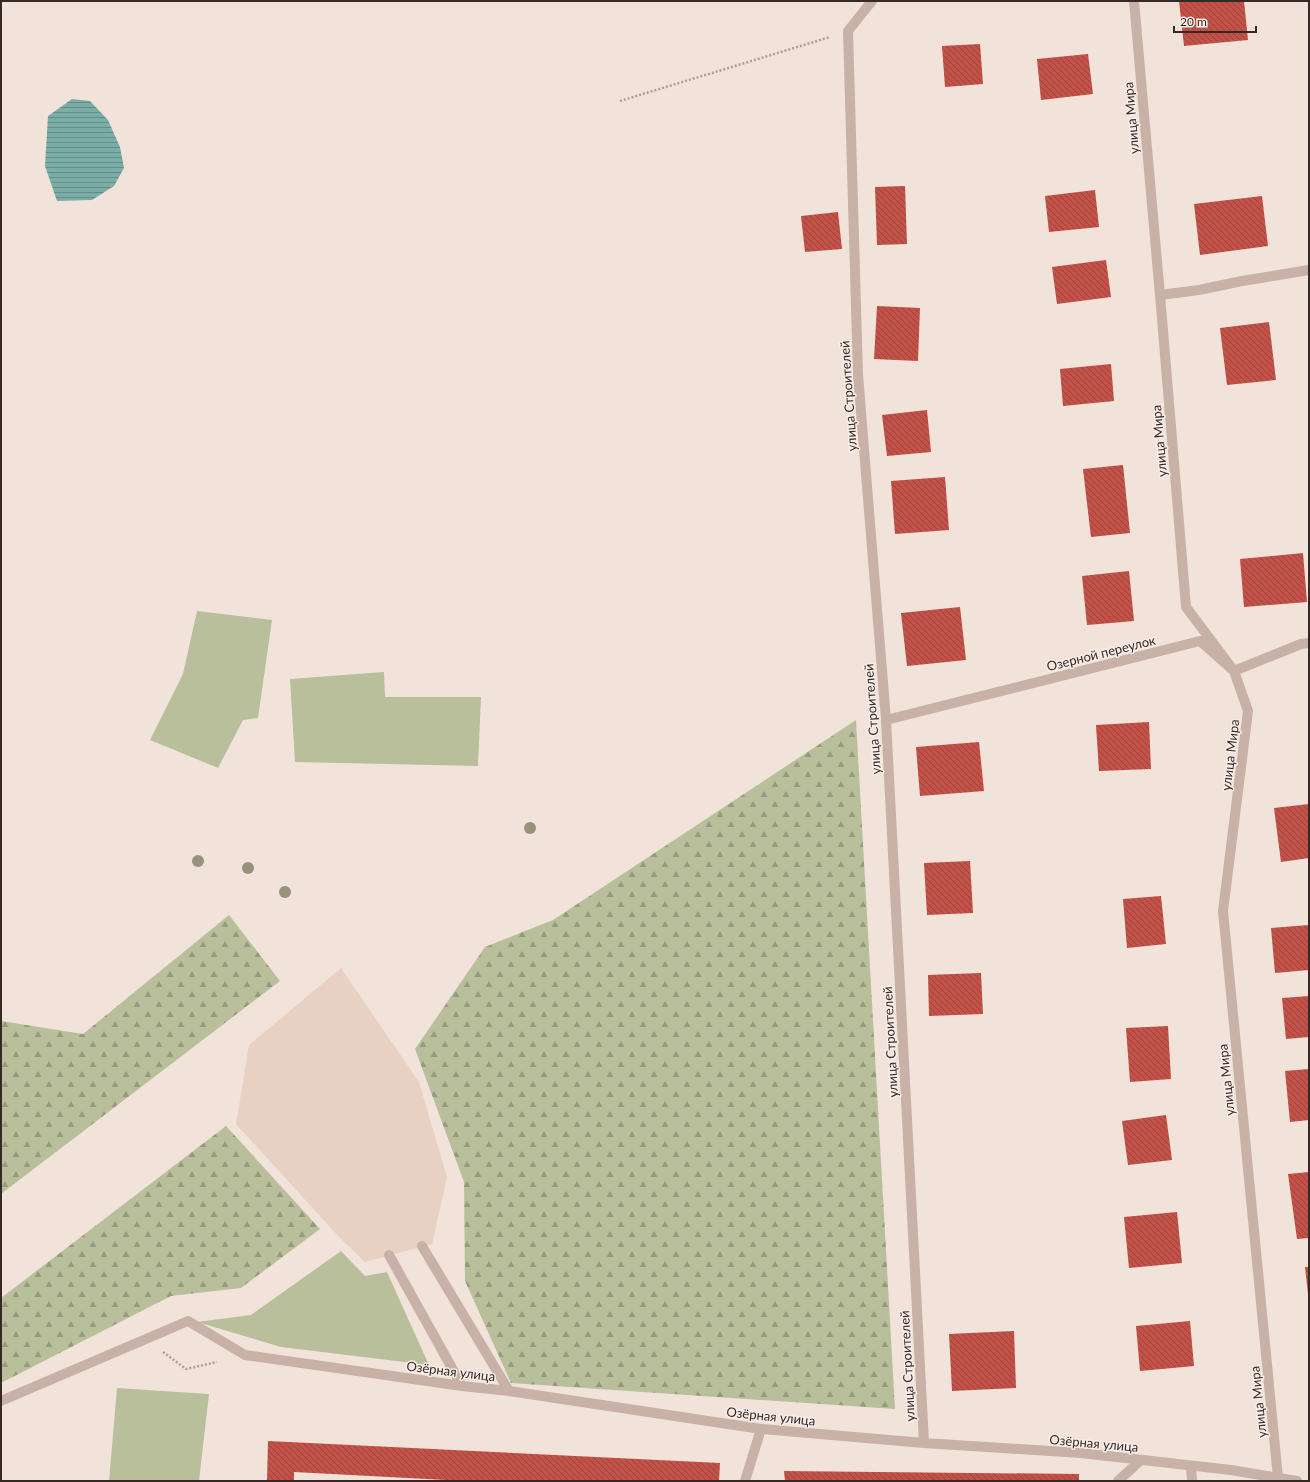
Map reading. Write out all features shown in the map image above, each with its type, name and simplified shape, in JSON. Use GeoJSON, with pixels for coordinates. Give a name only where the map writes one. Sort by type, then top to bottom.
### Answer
{"type":"FeatureCollection","features":[{"type":"Feature","properties":{"kind":"street"},"geometry":{"type":"LineString","coordinates":[[848,32],[872,1]]}},
{"type":"Feature","properties":{"kind":"street","name":"улица Мира"},"geometry":{"type":"LineString","coordinates":[[1134,1],[1186,607],[1234,671],[1248,711],[1223,911],[1278,1480]]}},
{"type":"Feature","properties":{"kind":"street","name":"улица Строителей"},"geometry":{"type":"LineString","coordinates":[[848,32],[858,375],[886,720],[924,1443]]}},
{"type":"Feature","properties":{"kind":"street"},"geometry":{"type":"LineString","coordinates":[[1160,295],[1199,290],[1309,270]]}},
{"type":"Feature","properties":{"kind":"street","name":"Озерной переулок"},"geometry":{"type":"LineString","coordinates":[[886,720],[1200,641],[1234,671]]}},
{"type":"Feature","properties":{"kind":"street"},"geometry":{"type":"LineString","coordinates":[[1234,671],[1301,644],[1309,643]]}},
{"type":"Feature","properties":{"kind":"street"},"geometry":{"type":"LineString","coordinates":[[422,1246],[509,1391]]}},
{"type":"Feature","properties":{"kind":"street"},"geometry":{"type":"LineString","coordinates":[[389,1255],[462,1386]]}},
{"type":"Feature","properties":{"kind":"street"},"geometry":{"type":"LineString","coordinates":[[1,1401],[145,1338],[188,1321],[245,1355]]}},
{"type":"Feature","properties":{"kind":"street","name":"Озёрная улица"},"geometry":{"type":"LineString","coordinates":[[245,1355],[462,1386],[509,1391],[761,1429],[924,1443],[1081,1453],[1231,1470],[1278,1480],[1297,1481]]}},
{"type":"Feature","properties":{"kind":"street"},"geometry":{"type":"LineString","coordinates":[[746,1481],[761,1429]]}},
{"type":"Feature","properties":{"kind":"street"},"geometry":{"type":"LineString","coordinates":[[1118,1481],[1141,1460]]}},
{"type":"Feature","properties":{"kind":"street"},"geometry":{"type":"LineString","coordinates":[[1191,1466],[1192,1481]]}},
{"type":"Feature","properties":{"kind":"path"},"geometry":{"type":"LineString","coordinates":[[620,101],[848,32]]}},
{"type":"Feature","properties":{"kind":"path"},"geometry":{"type":"LineString","coordinates":[[145,1338],[186,1369],[245,1355]]}},
{"type":"Feature","properties":{"kind":"green space"},"geometry":{"type":"Polygon","coordinates":[[[197,611],[272,620],[258,718],[243,720],[218,768],[150,740],[183,674],[197,611]]]}},
{"type":"Feature","properties":{"kind":"green space"},"geometry":{"type":"Polygon","coordinates":[[[384,672],[385,697],[481,697],[478,766],[295,762],[290,679],[384,672]]]}},
{"type":"Feature","properties":{"kind":"green space"},"geometry":{"type":"Polygon","coordinates":[[[856,720],[895,1409],[511,1383],[465,1281],[464,1182],[415,1049],[485,947],[553,920],[856,720]]]}},
{"type":"Feature","properties":{"kind":"green space"},"geometry":{"type":"Polygon","coordinates":[[[229,915],[280,981],[1,1194],[1,1021],[83,1034],[229,915]]]}},
{"type":"Feature","properties":{"kind":"green space"},"geometry":{"type":"Polygon","coordinates":[[[226,1126],[320,1229],[241,1288],[171,1296],[1,1383],[1,1298],[226,1126]]]}},
{"type":"Feature","properties":{"kind":"green space"},"geometry":{"type":"Polygon","coordinates":[[[341,1251],[365,1276],[387,1272],[429,1365],[281,1347],[197,1322],[251,1315],[341,1251]]]}},
{"type":"Feature","properties":{"kind":"green space"},"geometry":{"type":"Polygon","coordinates":[[[117,1388],[209,1394],[199,1481],[109,1481],[117,1388]]]}},
{"type":"Feature","properties":{"kind":"shaded area"},"geometry":{"type":"Polygon","coordinates":[[[341,968],[419,1082],[447,1177],[432,1244],[365,1262],[339,1237],[236,1124],[249,1045],[341,968]]]}},
{"type":"Feature","properties":{"kind":"water"},"geometry":{"type":"Polygon","coordinates":[[[72,99],[90,101],[108,120],[120,147],[124,168],[114,186],[92,200],[57,201],[45,166],[48,116],[72,99]]]}},
{"type":"Feature","properties":{"kind":"building"},"geometry":{"type":"Polygon","coordinates":[[[1179,1],[1244,1],[1248,40],[1184,46],[1179,1]]]}},
{"type":"Feature","properties":{"kind":"building"},"geometry":{"type":"Polygon","coordinates":[[[980,44],[983,84],[945,87],[942,46],[980,44]]]}},
{"type":"Feature","properties":{"kind":"building"},"geometry":{"type":"Polygon","coordinates":[[[1088,54],[1093,94],[1041,100],[1037,59],[1088,54]]]}},
{"type":"Feature","properties":{"kind":"building"},"geometry":{"type":"Polygon","coordinates":[[[905,186],[907,244],[877,245],[875,187],[905,186]]]}},
{"type":"Feature","properties":{"kind":"building"},"geometry":{"type":"Polygon","coordinates":[[[1095,190],[1099,227],[1049,232],[1045,196],[1095,190]]]}},
{"type":"Feature","properties":{"kind":"building"},"geometry":{"type":"Polygon","coordinates":[[[1262,196],[1268,246],[1200,255],[1194,204],[1262,196]]]}},
{"type":"Feature","properties":{"kind":"building"},"geometry":{"type":"Polygon","coordinates":[[[838,212],[842,249],[805,252],[801,216],[838,212]]]}},
{"type":"Feature","properties":{"kind":"building"},"geometry":{"type":"Polygon","coordinates":[[[1106,260],[1111,297],[1057,304],[1052,267],[1106,260]]]}},
{"type":"Feature","properties":{"kind":"building"},"geometry":{"type":"Polygon","coordinates":[[[877,306],[920,308],[918,361],[874,359],[877,306]]]}},
{"type":"Feature","properties":{"kind":"building"},"geometry":{"type":"Polygon","coordinates":[[[1269,322],[1276,380],[1227,385],[1220,328],[1269,322]]]}},
{"type":"Feature","properties":{"kind":"building"},"geometry":{"type":"Polygon","coordinates":[[[1111,364],[1114,401],[1063,406],[1060,369],[1111,364]]]}},
{"type":"Feature","properties":{"kind":"building"},"geometry":{"type":"Polygon","coordinates":[[[927,410],[931,452],[887,456],[882,415],[927,410]]]}},
{"type":"Feature","properties":{"kind":"building"},"geometry":{"type":"Polygon","coordinates":[[[1123,465],[1130,533],[1091,537],[1083,469],[1123,465]]]}},
{"type":"Feature","properties":{"kind":"building"},"geometry":{"type":"Polygon","coordinates":[[[945,477],[949,530],[895,534],[891,481],[945,477]]]}},
{"type":"Feature","properties":{"kind":"building"},"geometry":{"type":"Polygon","coordinates":[[[1303,553],[1307,602],[1244,607],[1240,559],[1303,553]]]}},
{"type":"Feature","properties":{"kind":"building"},"geometry":{"type":"Polygon","coordinates":[[[1129,571],[1134,621],[1087,625],[1082,576],[1129,571]]]}},
{"type":"Feature","properties":{"kind":"building"},"geometry":{"type":"Polygon","coordinates":[[[960,607],[966,660],[907,666],[901,613],[960,607]]]}},
{"type":"Feature","properties":{"kind":"building"},"geometry":{"type":"Polygon","coordinates":[[[1149,722],[1151,769],[1099,771],[1096,725],[1149,722]]]}},
{"type":"Feature","properties":{"kind":"building"},"geometry":{"type":"Polygon","coordinates":[[[979,742],[984,791],[920,796],[916,747],[979,742]]]}},
{"type":"Feature","properties":{"kind":"building"},"geometry":{"type":"Polygon","coordinates":[[[1309,804],[1309,858],[1281,862],[1274,808],[1309,804]]]}},
{"type":"Feature","properties":{"kind":"building"},"geometry":{"type":"Polygon","coordinates":[[[970,861],[973,913],[927,915],[924,863],[970,861]]]}},
{"type":"Feature","properties":{"kind":"building"},"geometry":{"type":"Polygon","coordinates":[[[1161,896],[1166,944],[1127,948],[1123,899],[1161,896]]]}},
{"type":"Feature","properties":{"kind":"building"},"geometry":{"type":"Polygon","coordinates":[[[1309,925],[1309,970],[1275,973],[1271,928],[1309,925]]]}},
{"type":"Feature","properties":{"kind":"building"},"geometry":{"type":"Polygon","coordinates":[[[981,973],[983,1014],[929,1016],[928,975],[981,973]]]}},
{"type":"Feature","properties":{"kind":"building"},"geometry":{"type":"Polygon","coordinates":[[[1309,996],[1309,1037],[1286,1039],[1282,998],[1309,996]]]}},
{"type":"Feature","properties":{"kind":"building"},"geometry":{"type":"Polygon","coordinates":[[[1168,1026],[1171,1079],[1130,1082],[1126,1028],[1168,1026]]]}},
{"type":"Feature","properties":{"kind":"building"},"geometry":{"type":"Polygon","coordinates":[[[1309,1069],[1309,1120],[1290,1122],[1285,1071],[1309,1069]]]}},
{"type":"Feature","properties":{"kind":"building"},"geometry":{"type":"Polygon","coordinates":[[[1166,1115],[1172,1160],[1128,1165],[1122,1121],[1166,1115]]]}},
{"type":"Feature","properties":{"kind":"building"},"geometry":{"type":"Polygon","coordinates":[[[1309,1172],[1309,1238],[1297,1239],[1288,1174],[1309,1172]]]}},
{"type":"Feature","properties":{"kind":"building"},"geometry":{"type":"Polygon","coordinates":[[[1177,1212],[1182,1263],[1129,1268],[1124,1217],[1177,1212]]]}},
{"type":"Feature","properties":{"kind":"building"},"geometry":{"type":"Polygon","coordinates":[[[1305,1267],[1309,1267],[1309,1294],[1308,1294],[1305,1267]]]}},
{"type":"Feature","properties":{"kind":"building"},"geometry":{"type":"Polygon","coordinates":[[[1190,1321],[1194,1366],[1140,1371],[1136,1326],[1190,1321]]]}},
{"type":"Feature","properties":{"kind":"building"},"geometry":{"type":"Polygon","coordinates":[[[1014,1331],[1016,1388],[952,1391],[949,1334],[1014,1331]]]}},
{"type":"Feature","properties":{"kind":"building"},"geometry":{"type":"Polygon","coordinates":[[[268,1441],[720,1463],[719,1481],[465,1481],[294,1472],[294,1481],[267,1481],[268,1441]]]}},
{"type":"Feature","properties":{"kind":"building"},"geometry":{"type":"Polygon","coordinates":[[[784,1471],[1079,1474],[1079,1481],[785,1481],[784,1471]]]}}]}
